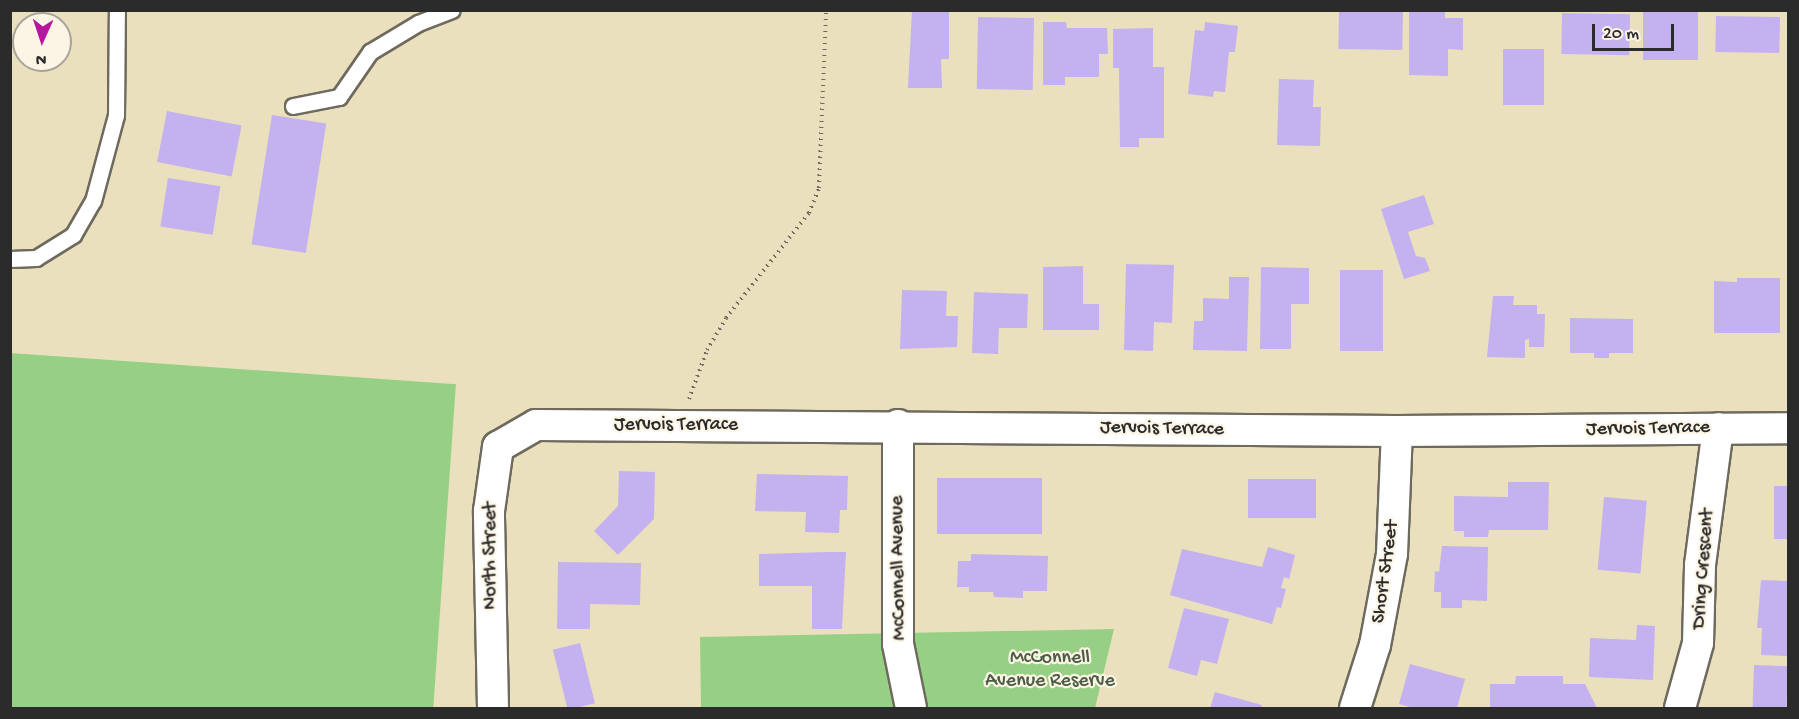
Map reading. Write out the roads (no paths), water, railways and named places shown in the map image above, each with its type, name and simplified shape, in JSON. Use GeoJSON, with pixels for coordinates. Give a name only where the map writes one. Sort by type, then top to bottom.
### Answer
{"type":"FeatureCollection","features":[{"type":"Feature","properties":{"kind":"street","name":"Jervois Terrace"},"geometry":{"type":"LineString","coordinates":[[536,425],[1396,431],[1788,428]]}},
{"type":"Feature","properties":{"kind":"street","name":"North Street"},"geometry":{"type":"LineString","coordinates":[[493,708],[489,511],[498,447],[536,425]]}},
{"type":"Feature","properties":{"kind":"street","name":"McConnell Avenue"},"geometry":{"type":"LineString","coordinates":[[898,426],[898,644],[911,708]]}},
{"type":"Feature","properties":{"kind":"street","name":"Dring Crescent"},"geometry":{"type":"LineString","coordinates":[[1680,708],[1698,643],[1700,565],[1718,428]]}},
{"type":"Feature","properties":{"kind":"street","name":"Short Street"},"geometry":{"type":"LineString","coordinates":[[1355,708],[1375,645],[1392,555],[1396,431]]}},
{"type":"Feature","properties":{"kind":"lane"},"geometry":{"type":"LineString","coordinates":[[10,259],[36,258],[73,236],[93,201],[116,115],[117,10]]}},
{"type":"Feature","properties":{"kind":"lane"},"geometry":{"type":"LineString","coordinates":[[293,106],[339,97],[370,52],[418,22],[452,10]]}},
{"type":"Feature","properties":{"kind":"park label","name":"McConnell Avenue Reserve"},"geometry":{"type":"Point","coordinates":[1050,670]}}]}
